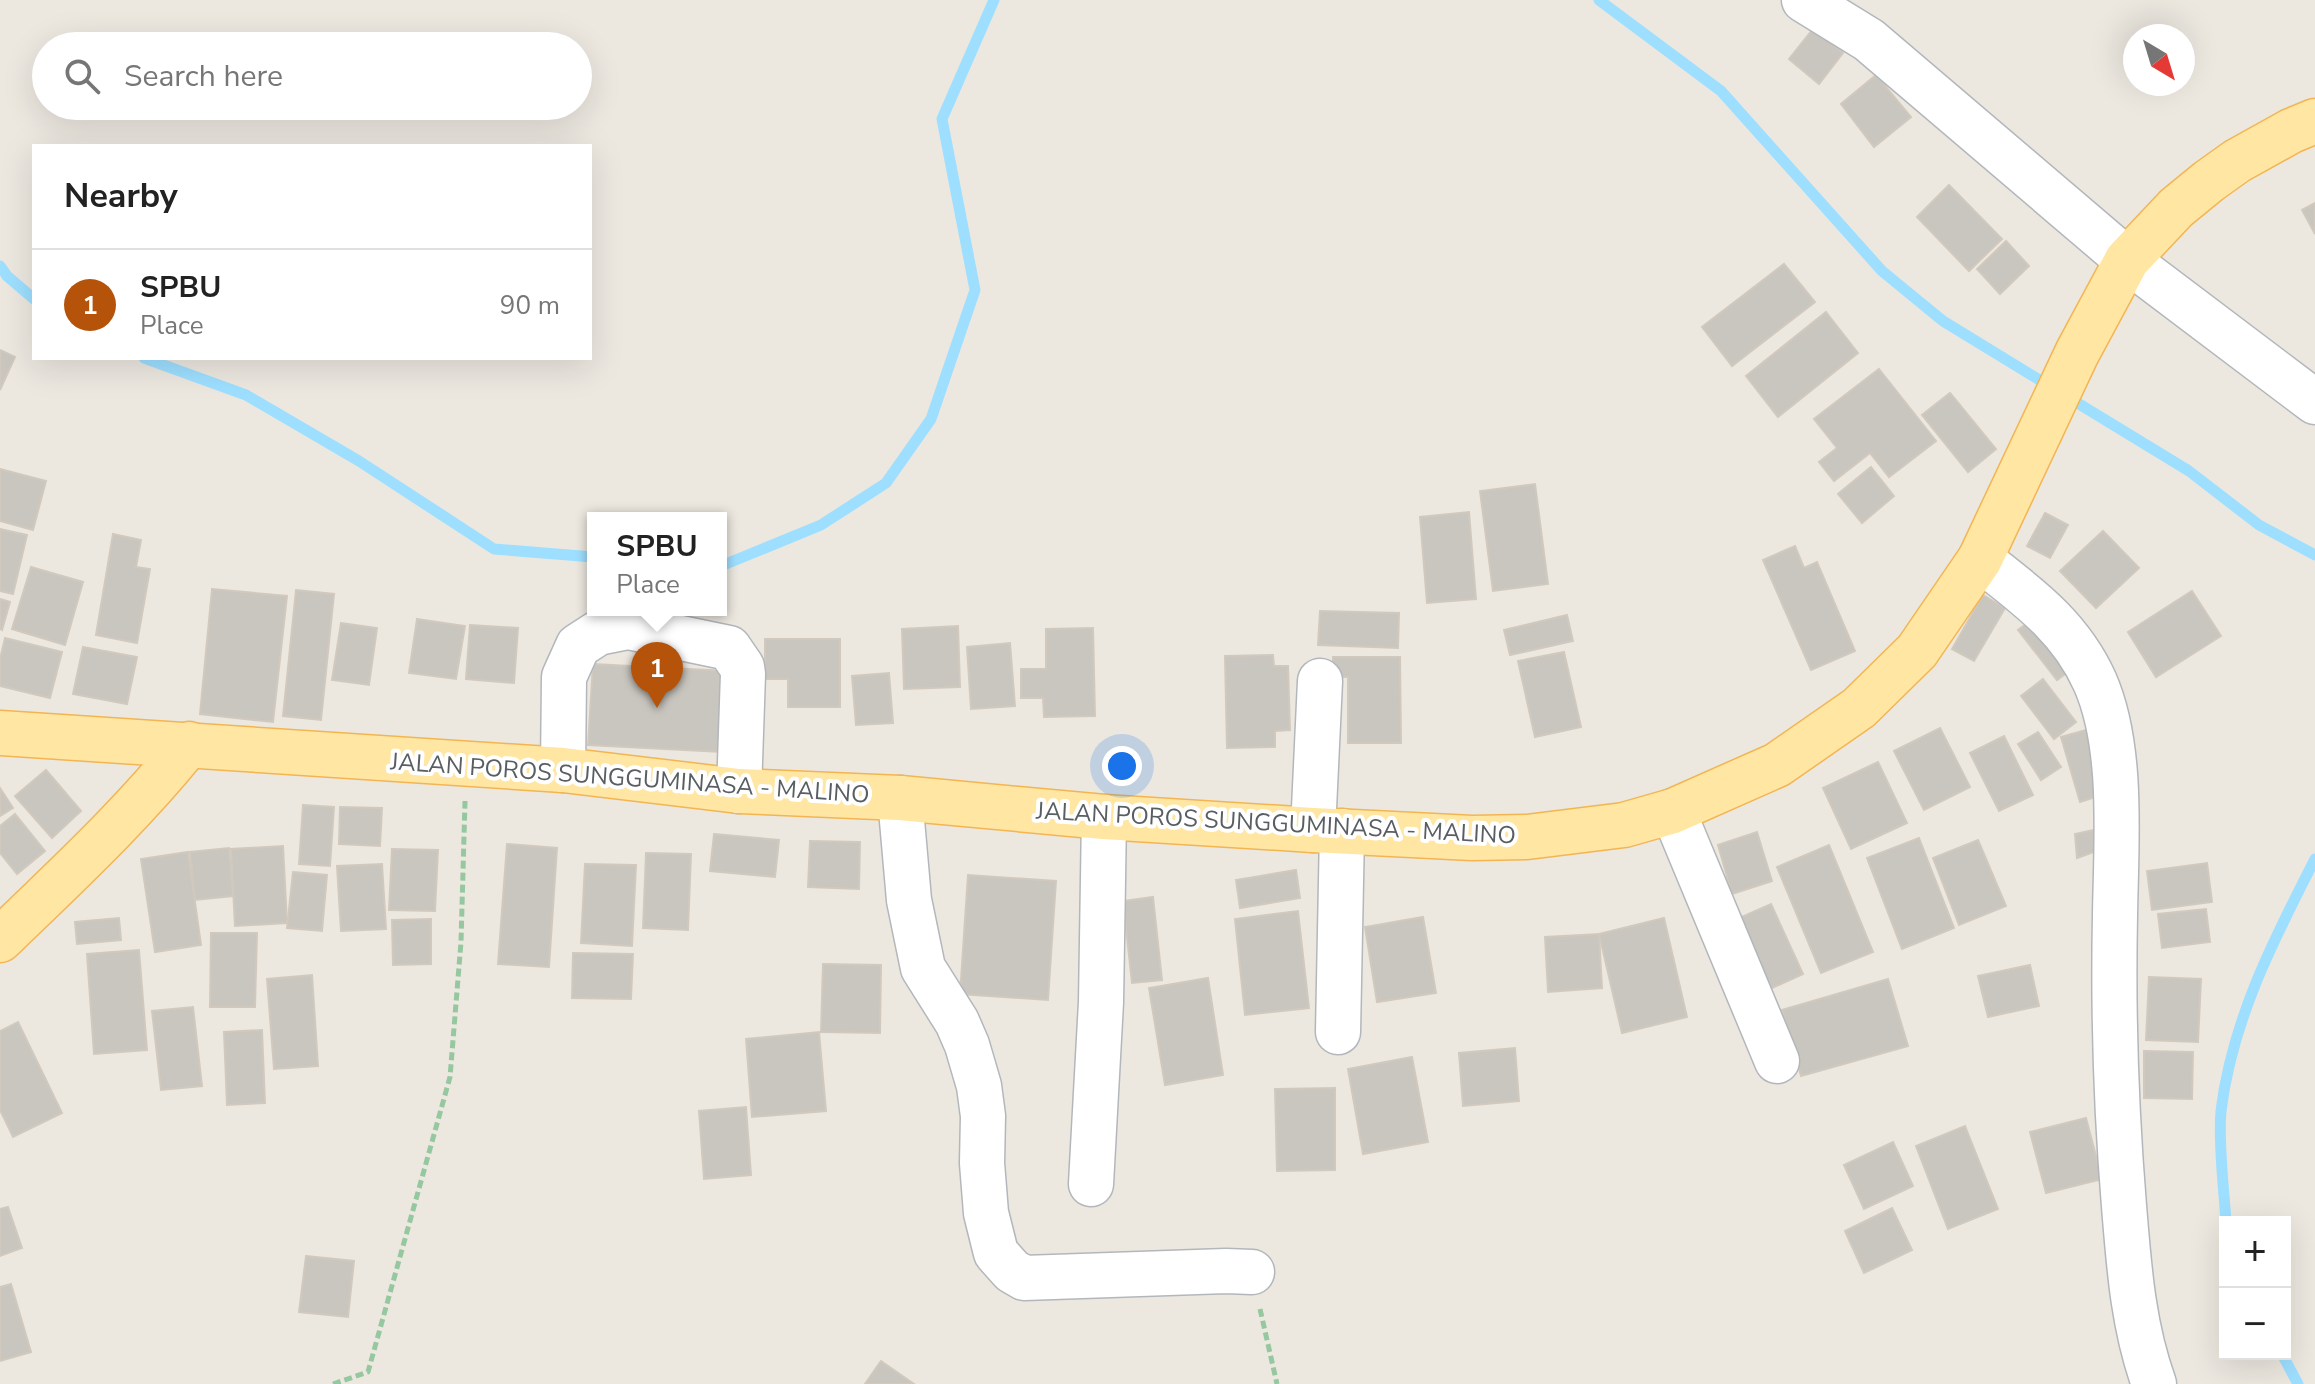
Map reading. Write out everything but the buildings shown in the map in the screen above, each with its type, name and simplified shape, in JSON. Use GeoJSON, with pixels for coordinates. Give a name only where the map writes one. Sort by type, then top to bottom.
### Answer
{"type":"FeatureCollection","features":[{"type":"Feature","properties":{"kind":"main road","name":"JALAN POROS SUNGGUMINASA - MALINO"},"geometry":{"type":"LineString","coordinates":[[0,733],[563,770],[739,791],[900,798],[1104,817],[1328,831],[1472,838],[1527,837],[1624,825],[1673,811],[1777,765],[1859,708],[1917,651],[1980,559],[2077,353],[2127,260],[2176,208],[2209,181],[2237,161],[2315,121]]}},
{"type":"Feature","properties":{"kind":"main road"},"geometry":{"type":"LineString","coordinates":[[0,940],[150,792],[189,744]]}},
{"type":"Feature","properties":{"kind":"street"},"geometry":{"type":"LineString","coordinates":[[1804,0],[1869,40],[2127,260],[2315,402]]}},
{"type":"Feature","properties":{"kind":"street"},"geometry":{"type":"LineString","coordinates":[[1980,559],[2045,610],[2070,640],[2094,681],[2109,735],[2117,828],[2114,1032],[2121,1168],[2132,1299],[2154,1384]]}},
{"type":"Feature","properties":{"kind":"street"},"geometry":{"type":"LineString","coordinates":[[563,770],[564,677],[578,646],[598,633],[628,627],[729,648],[736,656],[743,674],[739,791]]}},
{"type":"Feature","properties":{"kind":"street"},"geometry":{"type":"LineString","coordinates":[[1320,681],[1338,1032]]}},
{"type":"Feature","properties":{"kind":"street"},"geometry":{"type":"LineString","coordinates":[[900,798],[909,900],[923,968],[957,1022],[979,1086],[986,1213],[996,1253],[1012,1271],[1024,1278],[1252,1272]]}},
{"type":"Feature","properties":{"kind":"street"},"geometry":{"type":"LineString","coordinates":[[1673,811],[1777,1061]]}},
{"type":"Feature","properties":{"kind":"street"},"geometry":{"type":"LineString","coordinates":[[1091,1184],[1101,1002],[1104,817]]}},
{"type":"Feature","properties":{"kind":"path"},"geometry":{"type":"LineString","coordinates":[[333,1384],[368,1372],[450,1077],[461,942],[466,765]]}},
{"type":"Feature","properties":{"kind":"path"},"geometry":{"type":"LineString","coordinates":[[1252,1272],[1277,1384]]}},
{"type":"Feature","properties":{"kind":"waterway"},"geometry":{"type":"LineString","coordinates":[[727,564],[821,525],[886,483],[931,419],[975,290],[942,119],[994,0]]}},
{"type":"Feature","properties":{"kind":"waterway"},"geometry":{"type":"LineString","coordinates":[[1599,0],[1721,91],[1882,271],[1943,321],[2051,387]]}},
{"type":"Feature","properties":{"kind":"waterway"},"geometry":{"type":"LineString","coordinates":[[0,266],[32,297]]}},
{"type":"Feature","properties":{"kind":"waterway"},"geometry":{"type":"LineString","coordinates":[[150,360],[246,395],[359,461],[494,549],[587,557]]}},
{"type":"Feature","properties":{"kind":"waterway"},"geometry":{"type":"LineString","coordinates":[[2066,396],[2189,471],[2259,525],[2315,555]]}},
{"type":"Feature","properties":{"kind":"waterway"},"geometry":{"type":"LineString","coordinates":[[2226,1216],[2220,1124],[2235,1044],[2270,950],[2315,859]]}},
{"type":"Feature","properties":{"kind":"waterway"},"geometry":{"type":"LineString","coordinates":[[2285,1360],[2298,1384]]}},
{"type":"Feature","properties":{"kind":"place","name":"SPBU"},"geometry":{"type":"Point","coordinates":[657,708]}}]}
